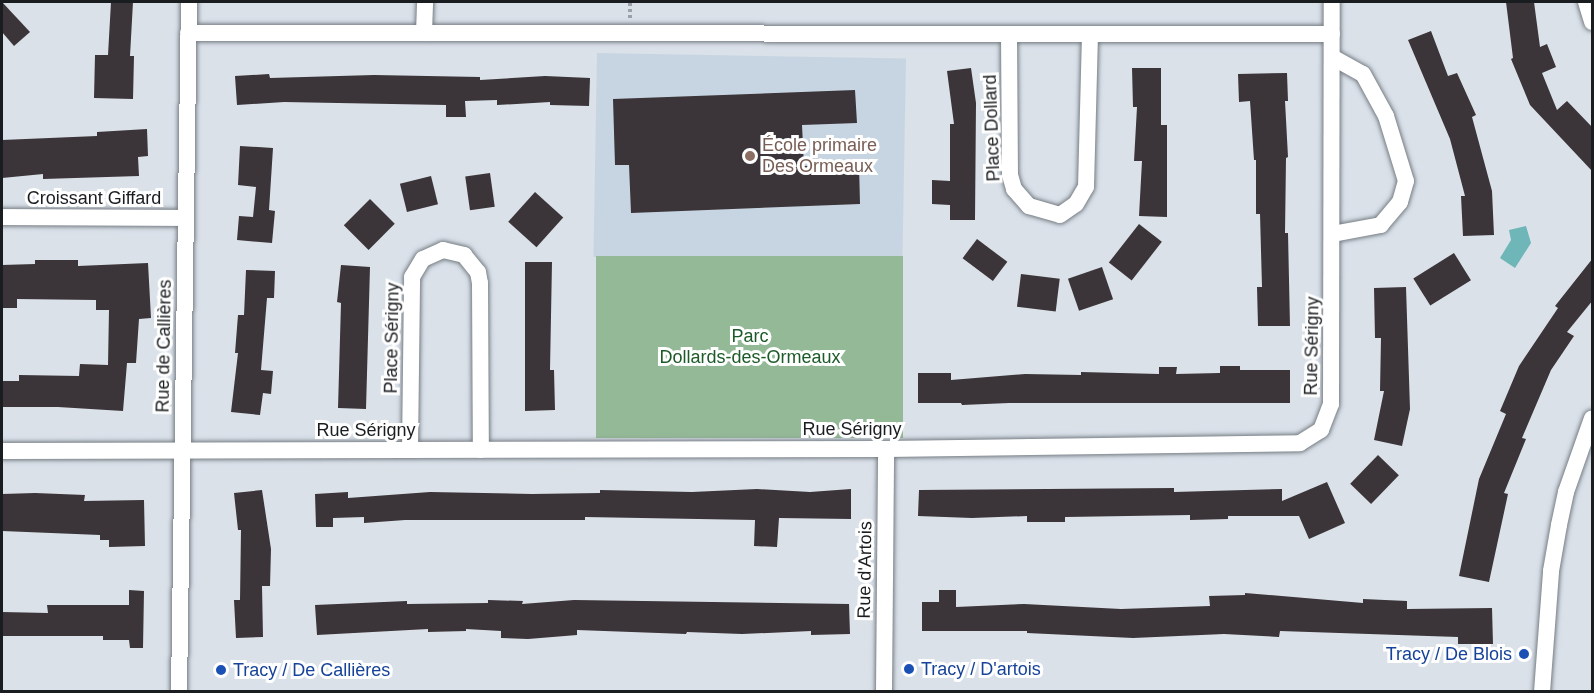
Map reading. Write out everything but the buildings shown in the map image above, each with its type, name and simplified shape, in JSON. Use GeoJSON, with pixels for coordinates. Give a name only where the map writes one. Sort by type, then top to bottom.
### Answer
{"type":"FeatureCollection","features":[{"type":"Feature","properties":{"kind":"street","name":"Rue de Callières"},"geometry":{"type":"LineString","coordinates":[[179,692],[189,2]]}},
{"type":"Feature","properties":{"kind":"street"},"geometry":{"type":"LineString","coordinates":[[424,33],[425,2]]}},
{"type":"Feature","properties":{"kind":"street","name":"Rue Sérigny"},"geometry":{"type":"LineString","coordinates":[[182,450],[886,449],[1300,443],[1321,430],[1331,404],[1332,2]]}},
{"type":"Feature","properties":{"kind":"street"},"geometry":{"type":"LineString","coordinates":[[1586,2],[1593,22]]}},
{"type":"Feature","properties":{"kind":"street"},"geometry":{"type":"LineString","coordinates":[[188,33],[1332,34]]}},
{"type":"Feature","properties":{"kind":"street","name":"Place Dollard"},"geometry":{"type":"LineString","coordinates":[[1009,33],[1010,175],[1014,189],[1029,206],[1060,215],[1076,204],[1086,187],[1090,34]]}},
{"type":"Feature","properties":{"kind":"street"},"geometry":{"type":"LineString","coordinates":[[1332,57],[1363,74],[1386,116],[1406,181],[1400,202],[1381,225],[1332,234]]}},
{"type":"Feature","properties":{"kind":"street","name":"Croissant Giffard"},"geometry":{"type":"LineString","coordinates":[[2,217],[186,218]]}},
{"type":"Feature","properties":{"kind":"street","name":"Place Sérigny"},"geometry":{"type":"LineString","coordinates":[[410,449],[412,277],[423,259],[443,250],[464,255],[478,272],[480,283],[481,450]]}},
{"type":"Feature","properties":{"kind":"street"},"geometry":{"type":"LineString","coordinates":[[1542,692],[1551,571],[1559,525],[1566,492],[1593,418]]}},
{"type":"Feature","properties":{"kind":"street","name":"Rue d'Artois"},"geometry":{"type":"LineString","coordinates":[[884,692],[886,449]]}},
{"type":"Feature","properties":{"kind":"street"},"geometry":{"type":"LineString","coordinates":[[2,452],[182,450]]}},
{"type":"Feature","properties":{"kind":"shaded area","name":"École primaire Des Ormeaux"},"geometry":{"type":"Polygon","coordinates":[[[597,53],[906,58],[902,262],[593,257],[597,53]]]}},
{"type":"Feature","properties":{"kind":"green space","name":"Parc Dollards-des-Ormeaux"},"geometry":{"type":"Polygon","coordinates":[[[596,256],[903,256],[903,438],[596,438],[596,256]]]}},
{"type":"Feature","properties":{"kind":"water"},"geometry":{"type":"Polygon","coordinates":[[[1526,226],[1531,243],[1515,268],[1500,258],[1511,240],[1509,230],[1526,226]]]}},
{"type":"Feature","properties":{"kind":"place","name":"École primaire Des Ormeaux"},"geometry":{"type":"Point","coordinates":[750,156]}},
{"type":"Feature","properties":{"kind":"place","name":"Tracy / De Blois"},"geometry":{"type":"Point","coordinates":[1524,654]}},
{"type":"Feature","properties":{"kind":"place","name":"Tracy / D'artois"},"geometry":{"type":"Point","coordinates":[909,669]}},
{"type":"Feature","properties":{"kind":"place","name":"Tracy / De Callières"},"geometry":{"type":"Point","coordinates":[221,670]}}]}
